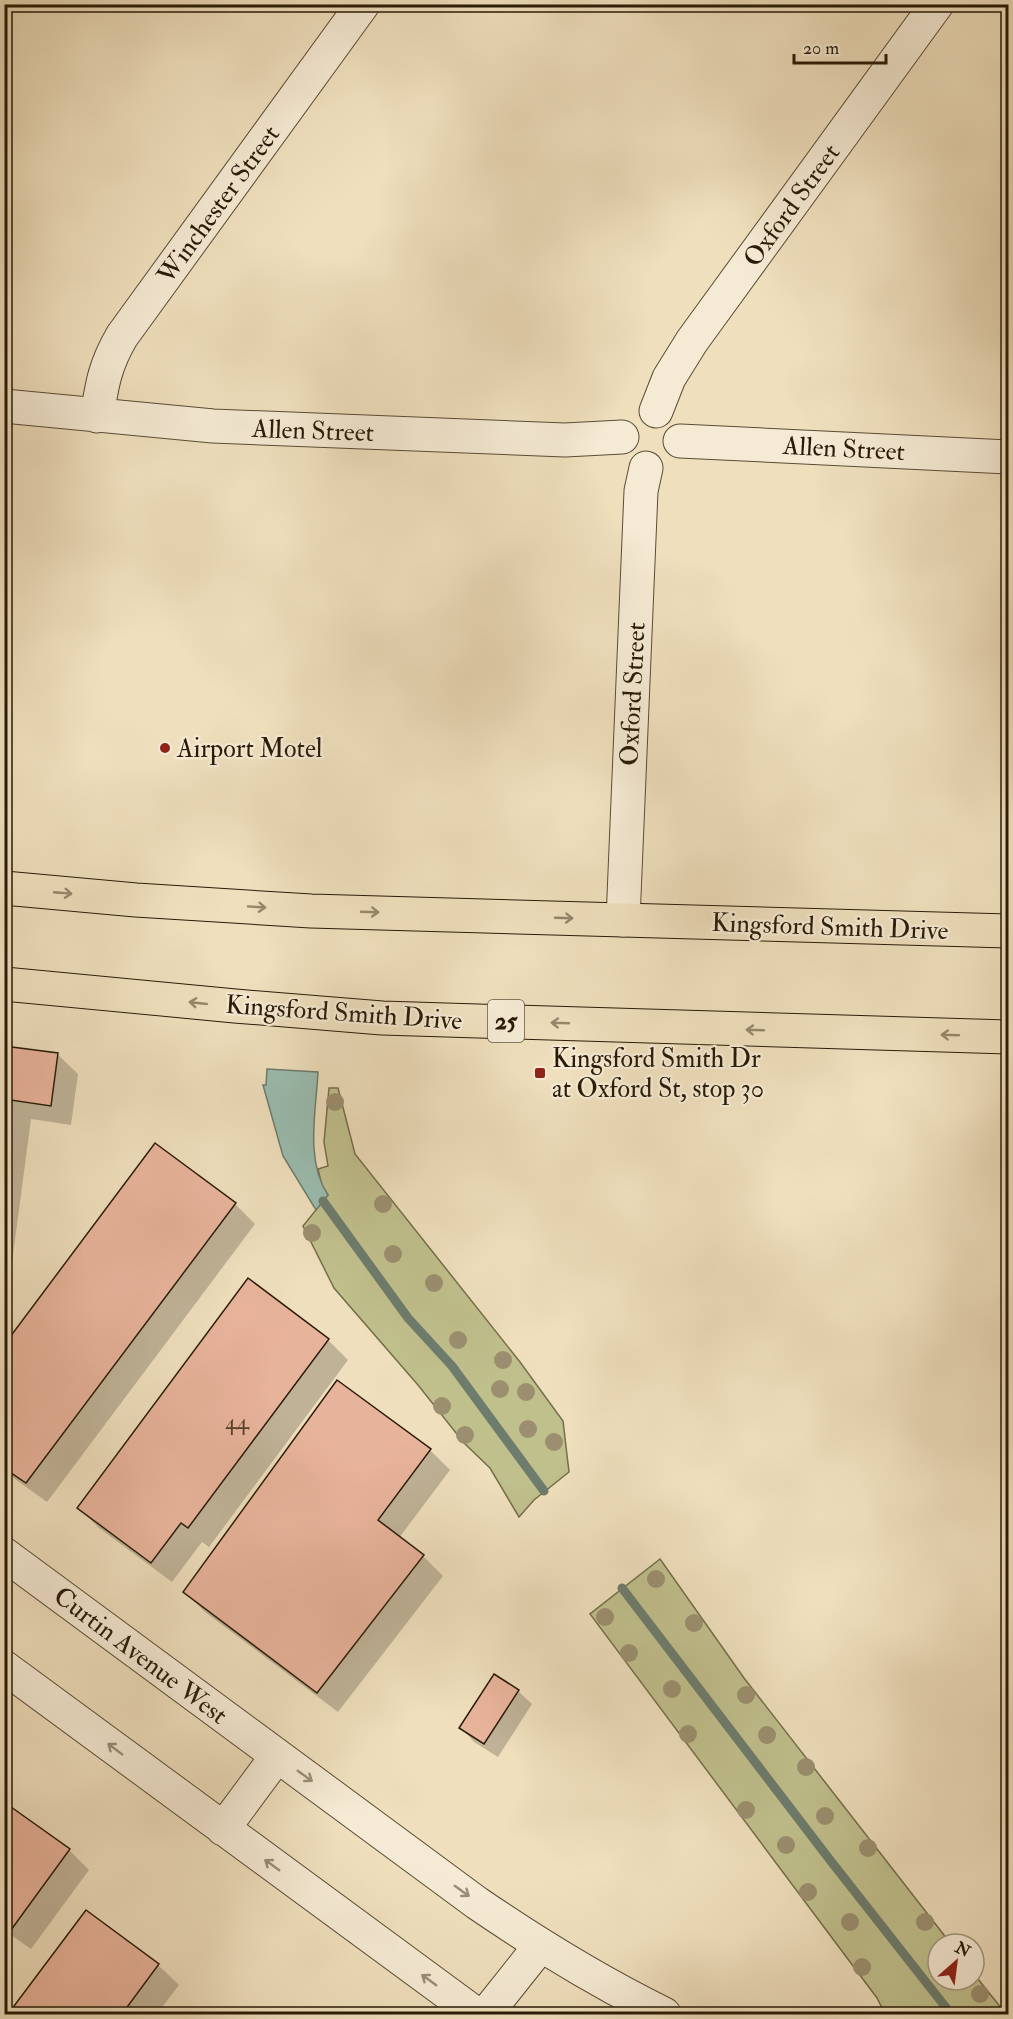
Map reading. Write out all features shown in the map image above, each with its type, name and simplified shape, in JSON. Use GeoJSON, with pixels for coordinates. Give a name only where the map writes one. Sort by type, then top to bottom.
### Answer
{"type":"FeatureCollection","features":[{"type":"Feature","properties":{"kind":"highway","name":"Kingsford Smith Drive"},"geometry":{"type":"LineString","coordinates":[[4,888],[136,900],[311,911],[1008,931]]}},
{"type":"Feature","properties":{"kind":"highway","name":"Kingsford Smith Drive"},"geometry":{"type":"LineString","coordinates":[[4,984],[235,1006],[382,1017],[1008,1037]]}},
{"type":"Feature","properties":{"kind":"street","name":"Winchester Street"},"geometry":{"type":"LineString","coordinates":[[97,416],[104,374],[122,336],[363,4]]}},
{"type":"Feature","properties":{"kind":"street","name":"Oxford Street"},"geometry":{"type":"LineString","coordinates":[[656,411],[669,378],[692,341],[936,4]]}},
{"type":"Feature","properties":{"kind":"street","name":"Allen Street"},"geometry":{"type":"LineString","coordinates":[[4,406],[97,416],[248,427],[565,440],[622,437]]}},
{"type":"Feature","properties":{"kind":"street"},"geometry":{"type":"LineString","coordinates":[[656,411],[671,419],[679,433],[680,441],[678,451],[665,465],[646,468],[631,460],[622,446],[622,437],[629,420],[637,414],[656,411]]}},
{"type":"Feature","properties":{"kind":"street","name":"Allen Street"},"geometry":{"type":"LineString","coordinates":[[680,441],[1008,457]]}},
{"type":"Feature","properties":{"kind":"street","name":"Oxford Street"},"geometry":{"type":"LineString","coordinates":[[623,920],[641,491],[646,468]]}},
{"type":"Feature","properties":{"kind":"street","name":"Curtin Avenue West"},"geometry":{"type":"LineString","coordinates":[[4,1554],[477,1903],[540,1946],[625,1995],[664,2014]]}},
{"type":"Feature","properties":{"kind":"street"},"geometry":{"type":"LineString","coordinates":[[4,1667],[476,2014]]}},
{"type":"Feature","properties":{"kind":"street"},"geometry":{"type":"LineString","coordinates":[[223,1829],[277,1756]]}},
{"type":"Feature","properties":{"kind":"street"},"geometry":{"type":"LineString","coordinates":[[486,2014],[540,1946]]}},
{"type":"Feature","properties":{"kind":"green space"},"geometry":{"type":"Polygon","coordinates":[[[329,1088],[338,1088],[355,1154],[520,1362],[563,1421],[569,1472],[534,1500],[519,1517],[490,1468],[464,1443],[418,1385],[334,1288],[303,1226],[328,1195],[322,1186],[318,1169],[328,1166],[324,1142],[329,1088]]]}},
{"type":"Feature","properties":{"kind":"green space"},"geometry":{"type":"Polygon","coordinates":[[[660,1559],[744,1678],[942,1932],[926,1932],[926,1992],[986,1992],[986,1989],[1006,2014],[885,2014],[877,1998],[590,1614],[660,1559]]]}},
{"type":"Feature","properties":{"kind":"water"},"geometry":{"type":"Polygon","coordinates":[[[267,1069],[318,1072],[314,1151],[316,1167],[328,1195],[316,1210],[283,1156],[263,1085],[266,1085],[267,1069]]]}},
{"type":"Feature","properties":{"kind":"building"},"geometry":{"type":"Polygon","coordinates":[[[4,1046],[58,1053],[51,1106],[11,1100],[4,1149],[4,1046]]]}},
{"type":"Feature","properties":{"kind":"building"},"geometry":{"type":"Polygon","coordinates":[[[155,1143],[236,1203],[26,1483],[4,1468],[4,1345],[155,1143]]]}},
{"type":"Feature","properties":{"kind":"building"},"geometry":{"type":"Polygon","coordinates":[[[248,1278],[329,1339],[188,1528],[181,1523],[151,1563],[77,1508],[248,1278]]]}},
{"type":"Feature","properties":{"kind":"building"},"geometry":{"type":"Polygon","coordinates":[[[337,1380],[431,1449],[378,1520],[424,1555],[317,1693],[183,1592],[337,1380]]]}},
{"type":"Feature","properties":{"kind":"building"},"geometry":{"type":"Polygon","coordinates":[[[494,1674],[519,1690],[484,1744],[459,1728],[494,1674]]]}},
{"type":"Feature","properties":{"kind":"building"},"geometry":{"type":"Polygon","coordinates":[[[4,1802],[70,1849],[11,1930],[4,1926],[4,1802]]]}},
{"type":"Feature","properties":{"kind":"building"},"geometry":{"type":"Polygon","coordinates":[[[86,1910],[159,1964],[122,2014],[8,2014],[86,1910]]]}},
{"type":"Feature","properties":{"kind":"waterway"},"geometry":{"type":"LineString","coordinates":[[323,1201],[408,1318],[452,1366],[544,1491]]}},
{"type":"Feature","properties":{"kind":"waterway"},"geometry":{"type":"LineString","coordinates":[[622,1588],[951,2014]]}},
{"type":"Feature","properties":{"kind":"place","name":"Airport Motel"},"geometry":{"type":"Point","coordinates":[165,748]}},
{"type":"Feature","properties":{"kind":"place","name":"Kingsford Smith Dr at Oxford St, stop 30"},"geometry":{"type":"Point","coordinates":[540,1073]}}]}
